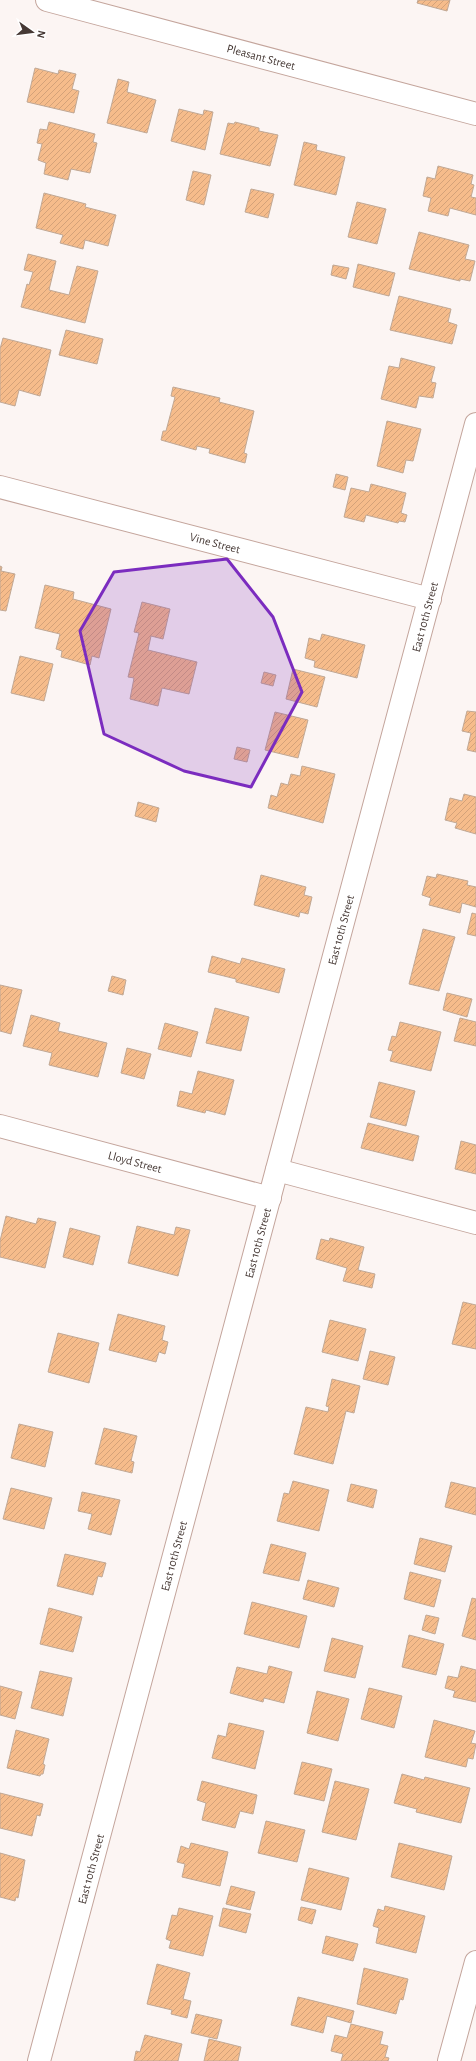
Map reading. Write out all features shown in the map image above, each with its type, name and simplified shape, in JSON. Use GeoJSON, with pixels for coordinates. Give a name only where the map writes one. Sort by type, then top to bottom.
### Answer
{"type":"FeatureCollection","features":[{"type":"Feature","properties":{"kind":"street","name":"Pleasant Street"},"geometry":{"type":"LineString","coordinates":[[47,0],[476,114]]}},
{"type":"Feature","properties":{"kind":"street","name":"East 10th Street"},"geometry":{"type":"LineString","coordinates":[[39,2061],[476,424]]}},
{"type":"Feature","properties":{"kind":"street","name":"Vine Street"},"geometry":{"type":"LineString","coordinates":[[0,487],[430,599]]}},
{"type":"Feature","properties":{"kind":"street","name":"Lloyd Street"},"geometry":{"type":"LineString","coordinates":[[0,1126],[270,1198]]}},
{"type":"Feature","properties":{"kind":"street"},"geometry":{"type":"LineString","coordinates":[[277,1170],[476,1223]]}},
{"type":"Feature","properties":{"kind":"street"},"geometry":{"type":"LineString","coordinates":[[450,2061],[476,1962]]}},
{"type":"Feature","properties":{"kind":"highlighted area"},"geometry":{"type":"Polygon","coordinates":[[[227,559],[273,617],[302,692],[251,787],[184,771],[104,734],[80,631],[114,572],[227,559]]]}},
{"type":"Feature","properties":{"kind":"building"},"geometry":{"type":"Polygon","coordinates":[[[418,0],[450,0],[447,11],[417,3],[418,0]]]}},
{"type":"Feature","properties":{"kind":"building"},"geometry":{"type":"Polygon","coordinates":[[[35,68],[58,74],[59,70],[76,74],[72,89],[79,91],[74,113],[27,102],[35,68]]]}},
{"type":"Feature","properties":{"kind":"building"},"geometry":{"type":"Polygon","coordinates":[[[118,79],[129,82],[127,92],[156,100],[147,133],[107,123],[118,79]]]}},
{"type":"Feature","properties":{"kind":"building"},"geometry":{"type":"Polygon","coordinates":[[[179,109],[203,115],[204,110],[213,112],[205,150],[171,141],[179,109]]]}},
{"type":"Feature","properties":{"kind":"building"},"geometry":{"type":"Polygon","coordinates":[[[49,122],[95,134],[93,142],[97,143],[90,173],[71,169],[68,180],[44,174],[46,163],[38,160],[42,144],[37,143],[40,129],[47,130],[49,122]]]}},
{"type":"Feature","properties":{"kind":"building"},"geometry":{"type":"Polygon","coordinates":[[[235,122],[259,128],[259,131],[278,135],[270,166],[220,154],[228,123],[234,124],[235,122]]]}},
{"type":"Feature","properties":{"kind":"building"},"geometry":{"type":"Polygon","coordinates":[[[304,142],[317,145],[316,150],[345,157],[336,195],[294,185],[304,142]]]}},
{"type":"Feature","properties":{"kind":"building"},"geometry":{"type":"Polygon","coordinates":[[[438,166],[473,175],[471,184],[474,185],[471,197],[476,198],[476,215],[450,208],[448,216],[428,211],[431,198],[423,196],[427,177],[435,179],[438,166]]]}},
{"type":"Feature","properties":{"kind":"building"},"geometry":{"type":"Polygon","coordinates":[[[193,171],[211,175],[204,205],[186,200],[193,171]]]}},
{"type":"Feature","properties":{"kind":"building"},"geometry":{"type":"Polygon","coordinates":[[[251,189],[274,194],[268,218],[245,212],[251,189]]]}},
{"type":"Feature","properties":{"kind":"building"},"geometry":{"type":"Polygon","coordinates":[[[44,193],[86,204],[85,207],[116,215],[108,246],[85,240],[83,249],[60,243],[63,235],[36,228],[44,193]]]}},
{"type":"Feature","properties":{"kind":"building"},"geometry":{"type":"Polygon","coordinates":[[[357,202],[386,209],[377,244],[348,237],[357,202]]]}},
{"type":"Feature","properties":{"kind":"building"},"geometry":{"type":"Polygon","coordinates":[[[419,232],[469,245],[465,259],[475,261],[470,281],[460,279],[460,281],[409,269],[419,232]]]}},
{"type":"Feature","properties":{"kind":"building"},"geometry":{"type":"Polygon","coordinates":[[[28,254],[56,261],[49,290],[69,295],[77,266],[98,271],[85,323],[21,307],[27,284],[29,285],[33,272],[24,270],[28,254]]]}},
{"type":"Feature","properties":{"kind":"building"},"geometry":{"type":"Polygon","coordinates":[[[358,264],[395,273],[389,296],[353,287],[358,264]]]}},
{"type":"Feature","properties":{"kind":"building"},"geometry":{"type":"Polygon","coordinates":[[[333,265],[349,268],[346,279],[331,275],[333,265]]]}},
{"type":"Feature","properties":{"kind":"building"},"geometry":{"type":"Polygon","coordinates":[[[399,296],[451,309],[448,322],[457,325],[452,344],[390,330],[399,296]]]}},
{"type":"Feature","properties":{"kind":"building"},"geometry":{"type":"Polygon","coordinates":[[[66,330],[103,339],[97,364],[59,355],[66,330]]]}},
{"type":"Feature","properties":{"kind":"building"},"geometry":{"type":"Polygon","coordinates":[[[3,338],[51,350],[40,396],[19,390],[15,406],[0,402],[0,349],[3,338]]]}},
{"type":"Feature","properties":{"kind":"building"},"geometry":{"type":"Polygon","coordinates":[[[401,358],[435,367],[431,382],[436,383],[433,398],[419,396],[416,408],[381,399],[389,366],[399,368],[401,358]]]}},
{"type":"Feature","properties":{"kind":"building"},"geometry":{"type":"Polygon","coordinates":[[[173,387],[220,398],[219,402],[254,411],[244,453],[247,454],[245,463],[209,453],[210,449],[197,446],[196,450],[161,440],[163,431],[166,431],[175,397],[171,396],[173,387]]]}},
{"type":"Feature","properties":{"kind":"building"},"geometry":{"type":"Polygon","coordinates":[[[387,421],[421,429],[413,461],[406,460],[403,473],[377,466],[387,421]]]}},
{"type":"Feature","properties":{"kind":"building"},"geometry":{"type":"Polygon","coordinates":[[[336,474],[348,477],[345,490],[333,487],[336,474]]]}},
{"type":"Feature","properties":{"kind":"building"},"geometry":{"type":"Polygon","coordinates":[[[371,484],[406,493],[401,513],[407,515],[405,522],[399,521],[398,523],[366,515],[364,522],[344,517],[351,488],[369,492],[371,484]]]}},
{"type":"Feature","properties":{"kind":"building"},"geometry":{"type":"Polygon","coordinates":[[[0,566],[2,567],[1,571],[15,574],[6,611],[0,610],[0,566]]]}},
{"type":"Feature","properties":{"kind":"building"},"geometry":{"type":"Polygon","coordinates":[[[45,585],[74,592],[73,599],[111,609],[99,658],[92,656],[90,665],[61,657],[62,651],[56,649],[60,634],[35,628],[45,585]]]}},
{"type":"Feature","properties":{"kind":"building"},"geometry":{"type":"Polygon","coordinates":[[[142,602],[170,609],[163,639],[151,636],[148,650],[197,662],[189,694],[162,688],[158,706],[130,699],[134,678],[128,677],[139,633],[134,632],[142,602]]]}},
{"type":"Feature","properties":{"kind":"building"},"geometry":{"type":"Polygon","coordinates":[[[322,634],[365,645],[357,678],[314,667],[315,661],[305,658],[309,638],[320,641],[322,634]]]}},
{"type":"Feature","properties":{"kind":"building"},"geometry":{"type":"Polygon","coordinates":[[[20,656],[53,664],[44,701],[11,693],[20,656]]]}},
{"type":"Feature","properties":{"kind":"building"},"geometry":{"type":"Polygon","coordinates":[[[293,669],[325,677],[317,707],[286,699],[293,669]]]}},
{"type":"Feature","properties":{"kind":"building"},"geometry":{"type":"Polygon","coordinates":[[[264,672],[276,675],[273,686],[261,683],[264,672]]]}},
{"type":"Feature","properties":{"kind":"building"},"geometry":{"type":"Polygon","coordinates":[[[467,711],[476,712],[476,752],[467,750],[471,733],[462,731],[467,711]]]}},
{"type":"Feature","properties":{"kind":"building"},"geometry":{"type":"Polygon","coordinates":[[[275,712],[308,720],[298,758],[265,750],[275,712]]]}},
{"type":"Feature","properties":{"kind":"building"},"geometry":{"type":"Polygon","coordinates":[[[237,747],[250,750],[247,762],[234,759],[237,747]]]}},
{"type":"Feature","properties":{"kind":"building"},"geometry":{"type":"Polygon","coordinates":[[[302,766],[335,774],[323,823],[268,808],[271,795],[277,797],[281,783],[288,785],[291,774],[300,776],[302,766]]]}},
{"type":"Feature","properties":{"kind":"building"},"geometry":{"type":"Polygon","coordinates":[[[464,794],[476,797],[476,834],[455,828],[457,823],[445,820],[450,798],[462,801],[464,794]]]}},
{"type":"Feature","properties":{"kind":"building"},"geometry":{"type":"Polygon","coordinates":[[[138,802],[159,808],[156,822],[135,816],[138,802]]]}},
{"type":"Feature","properties":{"kind":"building"},"geometry":{"type":"Polygon","coordinates":[[[437,874],[468,881],[467,885],[476,887],[476,907],[462,903],[460,913],[429,905],[431,898],[422,895],[427,876],[436,878],[437,874]]]}},
{"type":"Feature","properties":{"kind":"building"},"geometry":{"type":"Polygon","coordinates":[[[261,875],[306,887],[304,895],[312,897],[308,914],[300,912],[299,917],[254,905],[261,875]]]}},
{"type":"Feature","properties":{"kind":"building"},"geometry":{"type":"Polygon","coordinates":[[[472,913],[476,914],[476,936],[467,934],[472,913]]]}},
{"type":"Feature","properties":{"kind":"building"},"geometry":{"type":"Polygon","coordinates":[[[423,929],[455,937],[439,991],[409,984],[423,929]]]}},
{"type":"Feature","properties":{"kind":"building"},"geometry":{"type":"Polygon","coordinates":[[[212,956],[240,964],[242,958],[285,969],[279,993],[236,982],[236,979],[208,972],[212,956]]]}},
{"type":"Feature","properties":{"kind":"building"},"geometry":{"type":"Polygon","coordinates":[[[112,976],[126,980],[123,995],[108,991],[112,976]]]}},
{"type":"Feature","properties":{"kind":"building"},"geometry":{"type":"Polygon","coordinates":[[[0,985],[22,990],[11,1034],[0,1031],[0,985]]]}},
{"type":"Feature","properties":{"kind":"building"},"geometry":{"type":"Polygon","coordinates":[[[447,993],[472,999],[467,1017],[443,1010],[447,993]]]}},
{"type":"Feature","properties":{"kind":"building"},"geometry":{"type":"Polygon","coordinates":[[[215,1008],[249,1017],[241,1051],[206,1043],[215,1008]]]}},
{"type":"Feature","properties":{"kind":"building"},"geometry":{"type":"Polygon","coordinates":[[[31,1015],[60,1023],[58,1031],[107,1043],[98,1077],[49,1065],[52,1053],[23,1046],[31,1015]]]}},
{"type":"Feature","properties":{"kind":"building"},"geometry":{"type":"Polygon","coordinates":[[[460,1018],[476,1022],[476,1046],[454,1041],[460,1018]]]}},
{"type":"Feature","properties":{"kind":"building"},"geometry":{"type":"Polygon","coordinates":[[[400,1022],[441,1032],[431,1071],[390,1061],[393,1051],[388,1050],[392,1036],[396,1037],[400,1022]]]}},
{"type":"Feature","properties":{"kind":"building"},"geometry":{"type":"Polygon","coordinates":[[[165,1023],[198,1032],[191,1057],[158,1049],[165,1023]]]}},
{"type":"Feature","properties":{"kind":"building"},"geometry":{"type":"Polygon","coordinates":[[[127,1048],[151,1054],[144,1079],[121,1073],[127,1048]]]}},
{"type":"Feature","properties":{"kind":"building"},"geometry":{"type":"Polygon","coordinates":[[[198,1071],[234,1080],[225,1115],[206,1110],[205,1113],[177,1106],[180,1091],[192,1094],[198,1071]]]}},
{"type":"Feature","properties":{"kind":"building"},"geometry":{"type":"Polygon","coordinates":[[[379,1082],[415,1091],[406,1126],[370,1117],[379,1082]]]}},
{"type":"Feature","properties":{"kind":"building"},"geometry":{"type":"Polygon","coordinates":[[[368,1123],[419,1136],[413,1161],[361,1148],[368,1123]]]}},
{"type":"Feature","properties":{"kind":"building"},"geometry":{"type":"Polygon","coordinates":[[[461,1141],[476,1145],[476,1174],[455,1169],[461,1141]]]}},
{"type":"Feature","properties":{"kind":"building"},"geometry":{"type":"Polygon","coordinates":[[[6,1216],[36,1224],[38,1218],[56,1222],[45,1268],[0,1257],[0,1241],[6,1216]]]}},
{"type":"Feature","properties":{"kind":"building"},"geometry":{"type":"Polygon","coordinates":[[[137,1226],[174,1235],[176,1227],[190,1230],[178,1276],[128,1263],[137,1226]]]}},
{"type":"Feature","properties":{"kind":"building"},"geometry":{"type":"Polygon","coordinates":[[[70,1228],[100,1236],[93,1265],[63,1257],[70,1228]]]}},
{"type":"Feature","properties":{"kind":"building"},"geometry":{"type":"Polygon","coordinates":[[[330,1238],[364,1247],[358,1270],[375,1274],[372,1288],[343,1281],[347,1268],[316,1259],[321,1239],[329,1241],[330,1238]]]}},
{"type":"Feature","properties":{"kind":"building"},"geometry":{"type":"Polygon","coordinates":[[[463,1302],[476,1305],[476,1349],[452,1344],[463,1302]]]}},
{"type":"Feature","properties":{"kind":"building"},"geometry":{"type":"Polygon","coordinates":[[[118,1314],[165,1326],[162,1340],[168,1342],[165,1354],[159,1352],[156,1362],[109,1350],[118,1314]]]}},
{"type":"Feature","properties":{"kind":"building"},"geometry":{"type":"Polygon","coordinates":[[[330,1320],[366,1329],[358,1361],[322,1352],[330,1320]]]}},
{"type":"Feature","properties":{"kind":"building"},"geometry":{"type":"Polygon","coordinates":[[[58,1333],[99,1343],[89,1383],[48,1372],[58,1333]]]}},
{"type":"Feature","properties":{"kind":"building"},"geometry":{"type":"Polygon","coordinates":[[[370,1351],[395,1357],[388,1385],[363,1379],[370,1351]]]}},
{"type":"Feature","properties":{"kind":"building"},"geometry":{"type":"Polygon","coordinates":[[[332,1379],[360,1386],[354,1413],[346,1411],[333,1464],[294,1454],[306,1407],[328,1412],[329,1407],[326,1406],[332,1379]]]}},
{"type":"Feature","properties":{"kind":"building"},"geometry":{"type":"Polygon","coordinates":[[[19,1424],[53,1432],[45,1467],[11,1458],[19,1424]]]}},
{"type":"Feature","properties":{"kind":"building"},"geometry":{"type":"Polygon","coordinates":[[[104,1428],[137,1436],[131,1461],[134,1462],[132,1473],[95,1464],[104,1428]]]}},
{"type":"Feature","properties":{"kind":"building"},"geometry":{"type":"Polygon","coordinates":[[[293,1481],[329,1490],[319,1531],[277,1521],[284,1493],[289,1494],[293,1481]]]}},
{"type":"Feature","properties":{"kind":"building"},"geometry":{"type":"Polygon","coordinates":[[[451,1482],[476,1488],[476,1515],[445,1507],[451,1482]]]}},
{"type":"Feature","properties":{"kind":"building"},"geometry":{"type":"Polygon","coordinates":[[[351,1484],[377,1490],[373,1508],[347,1501],[351,1484]]]}},
{"type":"Feature","properties":{"kind":"building"},"geometry":{"type":"Polygon","coordinates":[[[11,1488],[52,1498],[44,1529],[3,1519],[11,1488]]]}},
{"type":"Feature","properties":{"kind":"building"},"geometry":{"type":"Polygon","coordinates":[[[82,1492],[120,1500],[111,1535],[88,1529],[92,1514],[78,1511],[82,1492]]]}},
{"type":"Feature","properties":{"kind":"building"},"geometry":{"type":"Polygon","coordinates":[[[420,1538],[452,1546],[445,1572],[414,1564],[420,1538]]]}},
{"type":"Feature","properties":{"kind":"building"},"geometry":{"type":"Polygon","coordinates":[[[271,1544],[306,1553],[299,1581],[263,1573],[271,1544]]]}},
{"type":"Feature","properties":{"kind":"building"},"geometry":{"type":"Polygon","coordinates":[[[65,1554],[106,1563],[102,1577],[98,1576],[93,1595],[57,1586],[65,1554]]]}},
{"type":"Feature","properties":{"kind":"building"},"geometry":{"type":"Polygon","coordinates":[[[410,1572],[441,1580],[434,1607],[404,1599],[410,1572]]]}},
{"type":"Feature","properties":{"kind":"building"},"geometry":{"type":"Polygon","coordinates":[[[308,1580],[339,1588],[334,1607],[303,1599],[308,1580]]]}},
{"type":"Feature","properties":{"kind":"building"},"geometry":{"type":"Polygon","coordinates":[[[472,1598],[476,1599],[476,1640],[462,1636],[472,1598]]]}},
{"type":"Feature","properties":{"kind":"building"},"geometry":{"type":"Polygon","coordinates":[[[252,1602],[307,1616],[299,1648],[244,1634],[252,1602]]]}},
{"type":"Feature","properties":{"kind":"building"},"geometry":{"type":"Polygon","coordinates":[[[49,1608],[82,1617],[73,1652],[40,1644],[49,1608]]]}},
{"type":"Feature","properties":{"kind":"building"},"geometry":{"type":"Polygon","coordinates":[[[426,1615],[439,1618],[435,1634],[422,1630],[426,1615]]]}},
{"type":"Feature","properties":{"kind":"building"},"geometry":{"type":"Polygon","coordinates":[[[409,1635],[444,1644],[436,1675],[402,1667],[409,1635]]]}},
{"type":"Feature","properties":{"kind":"building"},"geometry":{"type":"Polygon","coordinates":[[[332,1638],[363,1646],[355,1678],[324,1671],[332,1638]]]}},
{"type":"Feature","properties":{"kind":"building"},"geometry":{"type":"Polygon","coordinates":[[[269,1666],[292,1672],[284,1703],[264,1698],[263,1702],[230,1693],[237,1667],[267,1674],[269,1666]]]}},
{"type":"Feature","properties":{"kind":"building"},"geometry":{"type":"Polygon","coordinates":[[[461,1666],[476,1670],[476,1702],[453,1697],[455,1691],[445,1688],[448,1676],[458,1678],[461,1666]]]}},
{"type":"Feature","properties":{"kind":"building"},"geometry":{"type":"Polygon","coordinates":[[[40,1671],[72,1678],[63,1716],[31,1708],[40,1671]]]}},
{"type":"Feature","properties":{"kind":"building"},"geometry":{"type":"Polygon","coordinates":[[[0,1686],[22,1692],[15,1719],[0,1715],[0,1686]]]}},
{"type":"Feature","properties":{"kind":"building"},"geometry":{"type":"Polygon","coordinates":[[[369,1688],[402,1696],[394,1728],[361,1719],[369,1688]]]}},
{"type":"Feature","properties":{"kind":"building"},"geometry":{"type":"Polygon","coordinates":[[[317,1691],[349,1699],[338,1741],[307,1733],[317,1691]]]}},
{"type":"Feature","properties":{"kind":"building"},"geometry":{"type":"Polygon","coordinates":[[[434,1720],[475,1731],[471,1743],[476,1744],[473,1759],[468,1758],[466,1767],[425,1757],[434,1720]]]}},
{"type":"Feature","properties":{"kind":"building"},"geometry":{"type":"Polygon","coordinates":[[[229,1723],[264,1731],[255,1769],[212,1758],[218,1735],[226,1737],[229,1723]]]}},
{"type":"Feature","properties":{"kind":"building"},"geometry":{"type":"Polygon","coordinates":[[[16,1730],[49,1739],[43,1764],[45,1765],[43,1774],[40,1776],[7,1768],[16,1730]]]}},
{"type":"Feature","properties":{"kind":"building"},"geometry":{"type":"Polygon","coordinates":[[[302,1762],[332,1769],[324,1801],[294,1794],[302,1762]]]}},
{"type":"Feature","properties":{"kind":"building"},"geometry":{"type":"Polygon","coordinates":[[[402,1774],[424,1780],[425,1777],[470,1788],[461,1823],[416,1812],[417,1809],[394,1803],[402,1774]]]}},
{"type":"Feature","properties":{"kind":"building"},"geometry":{"type":"Polygon","coordinates":[[[202,1781],[257,1795],[253,1814],[240,1811],[235,1828],[202,1820],[206,1803],[197,1800],[202,1781]]]}},
{"type":"Feature","properties":{"kind":"building"},"geometry":{"type":"Polygon","coordinates":[[[335,1781],[369,1789],[356,1840],[322,1832],[335,1781]]]}},
{"type":"Feature","properties":{"kind":"building"},"geometry":{"type":"Polygon","coordinates":[[[0,1793],[43,1804],[40,1816],[37,1815],[32,1836],[0,1828],[0,1793]]]}},
{"type":"Feature","properties":{"kind":"building"},"geometry":{"type":"Polygon","coordinates":[[[266,1821],[305,1830],[297,1862],[258,1853],[266,1821]]]}},
{"type":"Feature","properties":{"kind":"building"},"geometry":{"type":"Polygon","coordinates":[[[191,1843],[228,1852],[220,1886],[182,1877],[185,1864],[177,1862],[181,1846],[189,1849],[191,1843]]]}},
{"type":"Feature","properties":{"kind":"building"},"geometry":{"type":"Polygon","coordinates":[[[399,1843],[452,1856],[444,1890],[391,1877],[399,1843]]]}},
{"type":"Feature","properties":{"kind":"building"},"geometry":{"type":"Polygon","coordinates":[[[0,1853],[25,1860],[18,1898],[16,1897],[15,1901],[0,1897],[0,1853]]]}},
{"type":"Feature","properties":{"kind":"building"},"geometry":{"type":"Polygon","coordinates":[[[309,1868],[349,1878],[341,1910],[301,1900],[309,1868]]]}},
{"type":"Feature","properties":{"kind":"building"},"geometry":{"type":"Polygon","coordinates":[[[231,1886],[255,1892],[250,1910],[226,1904],[231,1886]]]}},
{"type":"Feature","properties":{"kind":"building"},"geometry":{"type":"Polygon","coordinates":[[[385,1906],[425,1916],[416,1953],[376,1943],[379,1928],[373,1926],[378,1909],[384,1911],[385,1906]]]}},
{"type":"Feature","properties":{"kind":"building"},"geometry":{"type":"Polygon","coordinates":[[[301,1907],[316,1910],[312,1924],[298,1920],[301,1907]]]}},
{"type":"Feature","properties":{"kind":"building"},"geometry":{"type":"Polygon","coordinates":[[[179,1908],[213,1916],[203,1956],[169,1948],[171,1941],[166,1939],[172,1915],[177,1916],[179,1908]]]}},
{"type":"Feature","properties":{"kind":"building"},"geometry":{"type":"Polygon","coordinates":[[[223,1908],[251,1914],[246,1933],[219,1926],[223,1908]]]}},
{"type":"Feature","properties":{"kind":"building"},"geometry":{"type":"Polygon","coordinates":[[[326,1936],[358,1944],[353,1961],[322,1953],[326,1936]]]}},
{"type":"Feature","properties":{"kind":"building"},"geometry":{"type":"Polygon","coordinates":[[[157,1964],[190,1973],[183,1999],[191,2001],[187,2018],[171,2014],[172,2010],[147,2004],[157,1964]]]}},
{"type":"Feature","properties":{"kind":"building"},"geometry":{"type":"Polygon","coordinates":[[[364,1968],[408,1979],[403,2000],[400,1999],[396,2014],[357,2004],[364,1968]]]}},
{"type":"Feature","properties":{"kind":"building"},"geometry":{"type":"Polygon","coordinates":[[[298,1997],[354,2011],[351,2023],[327,2016],[323,2033],[291,2025],[298,1997]]]}},
{"type":"Feature","properties":{"kind":"building"},"geometry":{"type":"Polygon","coordinates":[[[196,2014],[222,2020],[217,2039],[191,2033],[196,2014]]]}},
{"type":"Feature","properties":{"kind":"building"},"geometry":{"type":"Polygon","coordinates":[[[351,2024],[383,2032],[380,2044],[388,2046],[385,2057],[389,2058],[388,2061],[341,2061],[343,2054],[331,2051],[335,2035],[347,2038],[351,2024]]]}},
{"type":"Feature","properties":{"kind":"building"},"geometry":{"type":"Polygon","coordinates":[[[145,2035],[182,2044],[178,2061],[134,2061],[136,2051],[140,2052],[145,2035]]]}},
{"type":"Feature","properties":{"kind":"building"},"geometry":{"type":"Polygon","coordinates":[[[209,2039],[241,2047],[238,2061],[204,2061],[209,2039]]]}}]}
